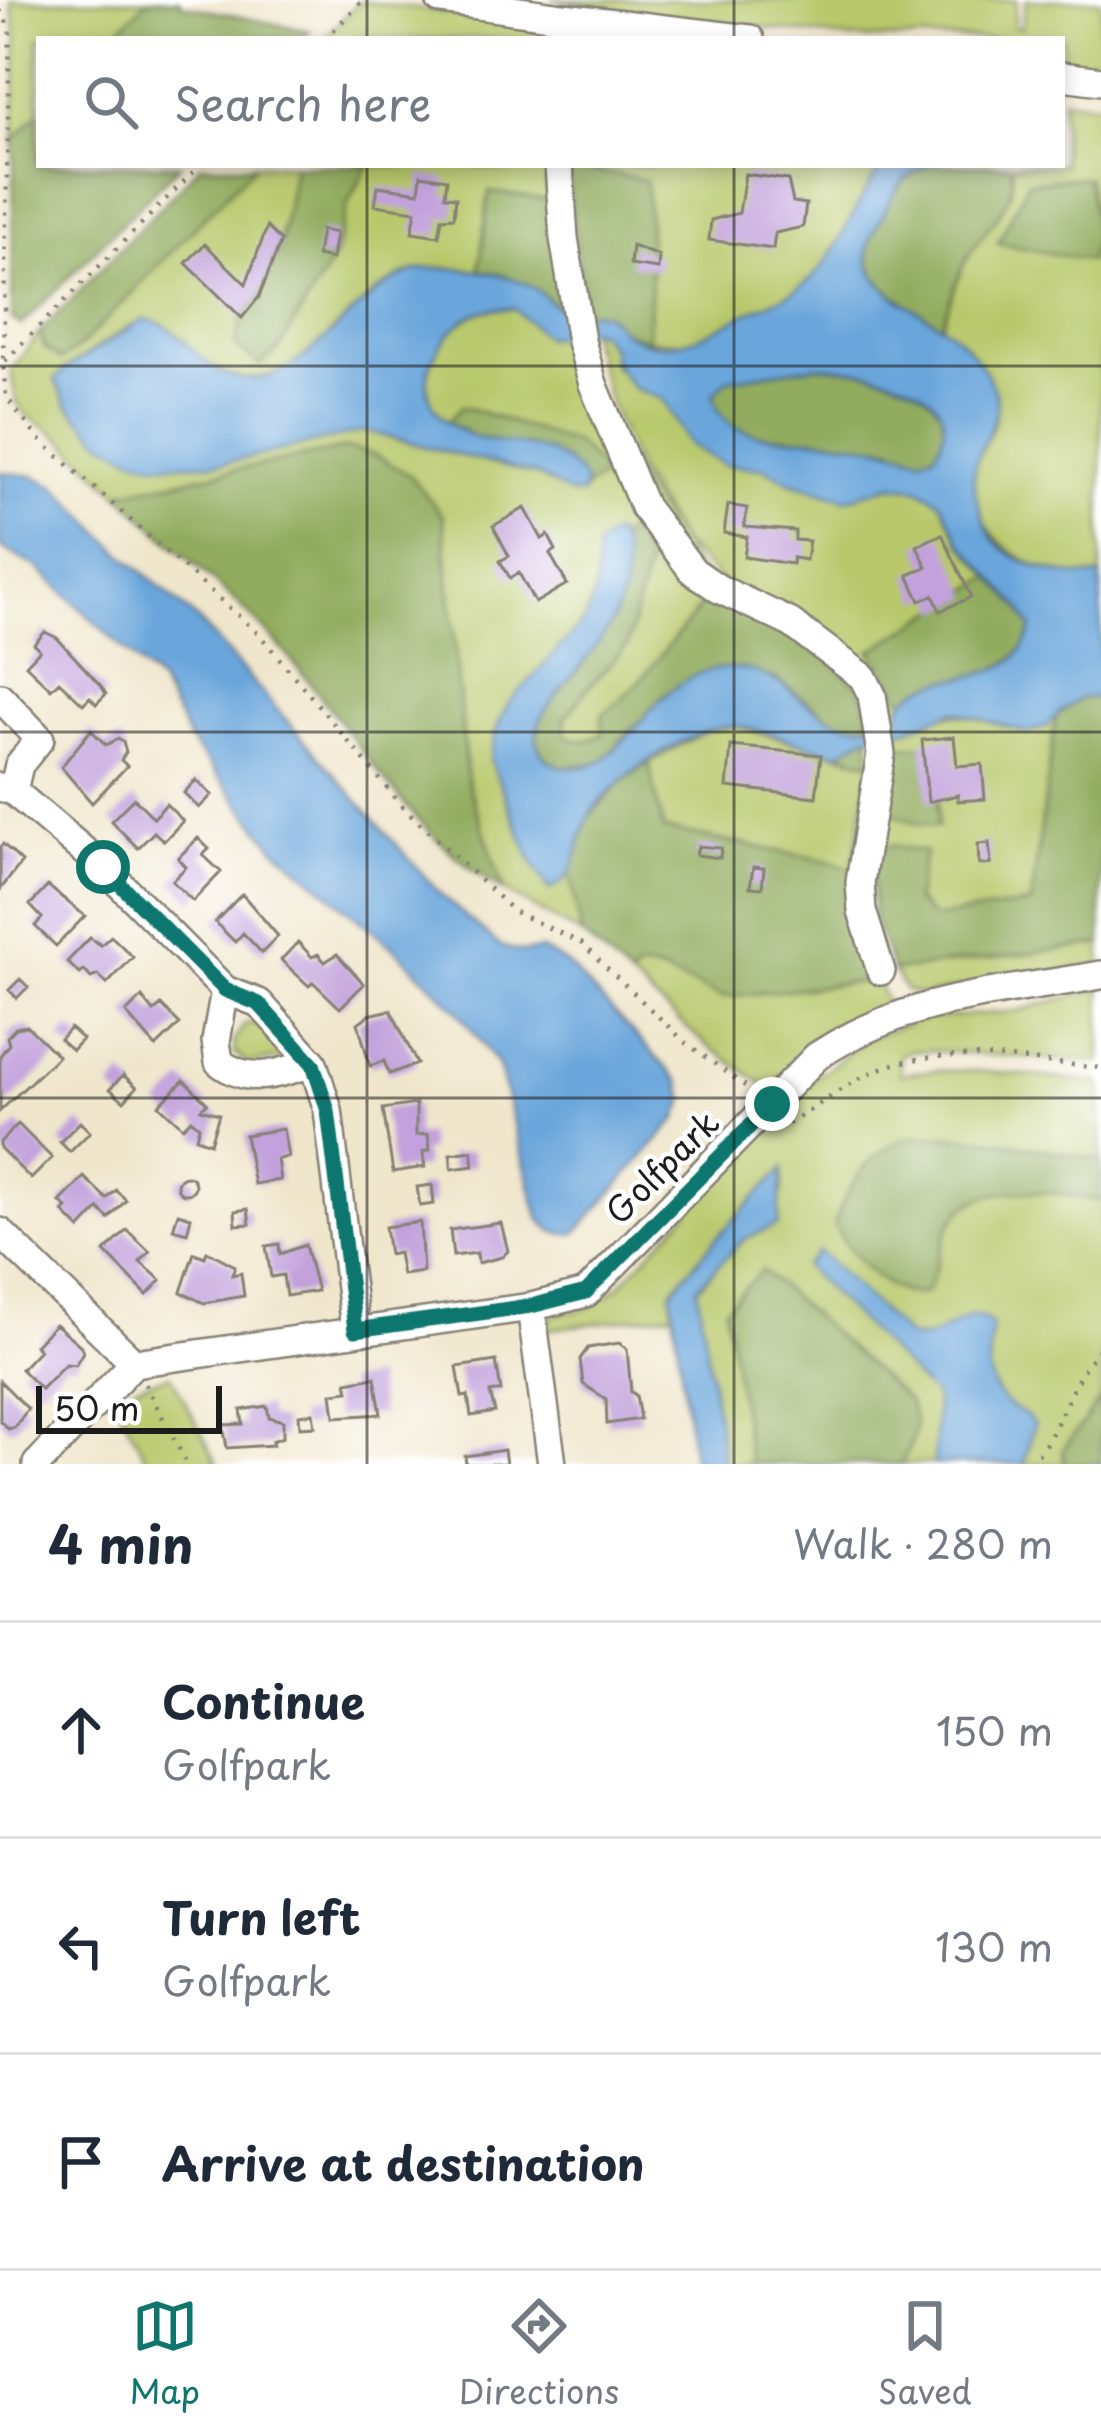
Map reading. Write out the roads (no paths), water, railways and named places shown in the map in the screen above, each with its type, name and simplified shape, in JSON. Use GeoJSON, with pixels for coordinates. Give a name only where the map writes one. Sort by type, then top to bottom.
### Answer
{"type":"FeatureCollection","features":[{"type":"Feature","properties":{"kind":"street"},"geometry":{"type":"LineString","coordinates":[[440,0],[562,28],[699,36]]}},
{"type":"Feature","properties":{"kind":"street"},"geometry":{"type":"LineString","coordinates":[[1065,76],[1101,81]]}},
{"type":"Feature","properties":{"kind":"street"},"geometry":{"type":"LineString","coordinates":[[559,168],[581,340],[593,384],[644,507],[676,554],[719,589],[791,623],[863,677],[879,729],[860,882],[862,910],[881,970]]}},
{"type":"Feature","properties":{"kind":"street"},"geometry":{"type":"LineString","coordinates":[[0,698],[40,739],[6,789],[103,867],[225,990],[259,1004],[313,1064],[328,1111],[355,1330]]}},
{"type":"Feature","properties":{"kind":"street","name":"Golfpark"},"geometry":{"type":"LineString","coordinates":[[134,1364],[531,1306],[586,1292],[817,1056],[855,1031],[899,1012],[948,999],[1101,975]]}},
{"type":"Feature","properties":{"kind":"street"},"geometry":{"type":"LineString","coordinates":[[225,990],[216,1041],[219,1062],[234,1074],[254,1078],[313,1064]]}},
{"type":"Feature","properties":{"kind":"street"},"geometry":{"type":"LineString","coordinates":[[0,1232],[134,1364],[37,1464]]}},
{"type":"Feature","properties":{"kind":"street"},"geometry":{"type":"LineString","coordinates":[[531,1306],[552,1464]]}},
{"type":"Feature","properties":{"kind":"water"},"geometry":{"type":"Polygon","coordinates":[[[882,168],[926,168],[902,182],[873,234],[868,256],[872,270],[890,293],[961,340],[993,387],[995,417],[974,474],[978,502],[993,539],[1032,565],[1101,576],[1101,697],[1081,698],[1046,727],[1028,733],[954,711],[905,730],[866,736],[838,753],[739,727],[700,734],[654,758],[612,789],[587,821],[571,870],[549,890],[490,760],[508,704],[587,618],[596,588],[597,545],[614,534],[620,542],[625,568],[622,595],[597,645],[538,726],[541,752],[565,767],[586,766],[605,758],[669,692],[699,673],[754,671],[833,719],[864,724],[896,720],[906,698],[925,687],[1010,662],[1032,629],[1021,609],[961,543],[941,502],[920,489],[892,485],[846,499],[764,468],[724,465],[690,445],[663,399],[633,388],[612,360],[611,347],[600,333],[591,330],[546,338],[514,309],[467,318],[441,344],[428,375],[433,405],[442,417],[476,437],[560,457],[585,481],[582,494],[570,494],[537,475],[365,431],[225,463],[158,464],[132,457],[101,440],[67,405],[55,380],[144,319],[172,330],[205,361],[233,377],[274,375],[319,345],[386,286],[409,273],[434,268],[509,277],[536,289],[560,309],[605,314],[640,340],[671,344],[788,295],[810,280],[831,254],[882,168]],[[815,366],[728,379],[713,394],[727,420],[750,432],[866,444],[921,458],[936,452],[944,428],[939,409],[926,395],[858,370],[815,366]]]}},
{"type":"Feature","properties":{"kind":"water"},"geometry":{"type":"Polygon","coordinates":[[[0,472],[34,476],[57,487],[118,550],[199,621],[442,896],[500,946],[522,952],[542,950],[567,964],[680,1082],[685,1100],[677,1119],[576,1233],[555,1232],[539,1218],[498,1065],[456,1009],[395,949],[275,848],[190,741],[160,684],[38,568],[0,547],[0,472]]]}},
{"type":"Feature","properties":{"kind":"water"},"geometry":{"type":"Polygon","coordinates":[[[783,1169],[778,1225],[744,1239],[697,1287],[724,1464],[693,1464],[671,1292],[783,1169]]]}},
{"type":"Feature","properties":{"kind":"water"},"geometry":{"type":"Polygon","coordinates":[[[818,1251],[909,1338],[928,1338],[970,1316],[992,1326],[989,1365],[993,1384],[1004,1401],[1034,1425],[1024,1464],[934,1464],[936,1398],[804,1266],[818,1251]]]}}]}
